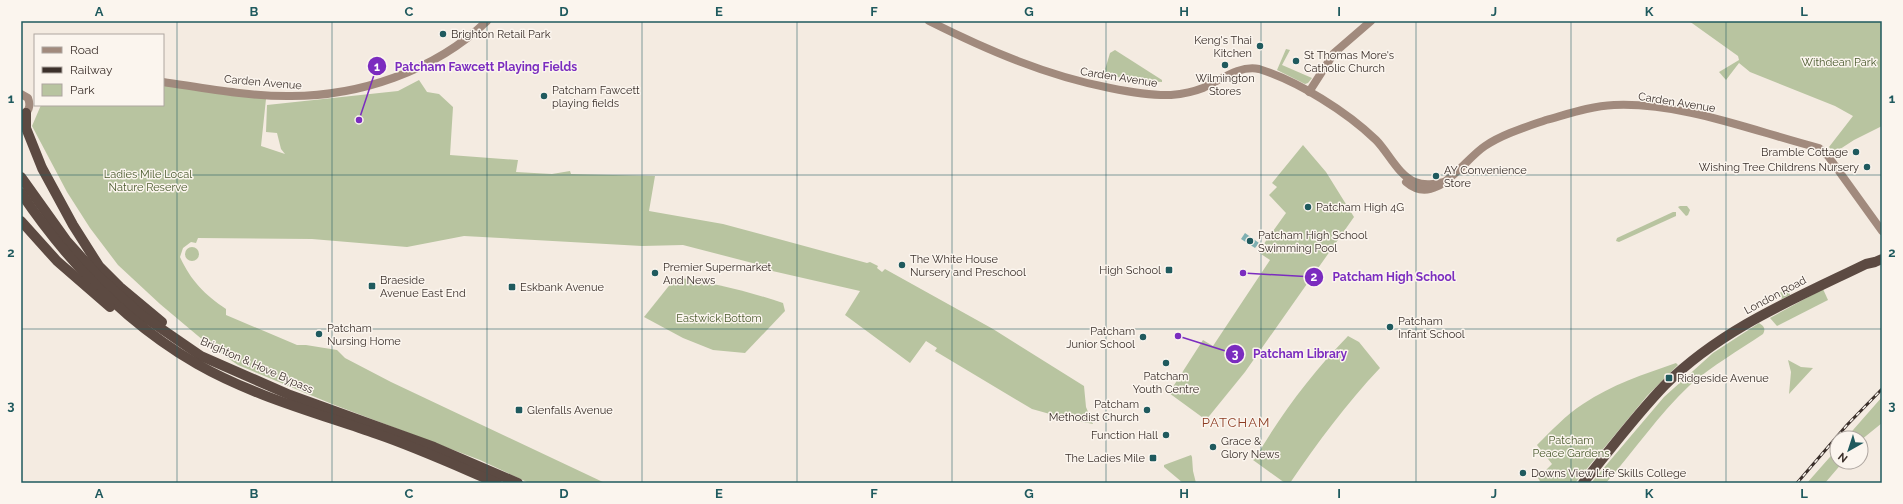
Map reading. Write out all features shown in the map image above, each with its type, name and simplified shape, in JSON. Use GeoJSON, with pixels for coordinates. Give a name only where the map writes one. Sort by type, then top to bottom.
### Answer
{"type":"FeatureCollection","features":[{"type":"Feature","properties":{"kind":"highway"},"geometry":{"type":"LineString","coordinates":[[24,114],[26,128],[42,168],[73,224],[99,266],[155,316],[222,365]]}},
{"type":"Feature","properties":{"kind":"highway","name":"Brighton & Hove Bypass"},"geometry":{"type":"LineString","coordinates":[[21,177],[59,230],[98,276],[140,314],[176,341],[201,356],[290,395],[434,447],[518,483]]}},
{"type":"Feature","properties":{"kind":"highway","name":"Brighton & Hove Bypass"},"geometry":{"type":"LineString","coordinates":[[21,193],[49,231],[119,308],[157,338],[196,364],[256,392],[430,454],[497,483]]}},
{"type":"Feature","properties":{"kind":"highway"},"geometry":{"type":"LineString","coordinates":[[21,220],[57,261],[82,283],[125,320],[157,338]]}},
{"type":"Feature","properties":{"kind":"highway","name":"London Road"},"geometry":{"type":"LineString","coordinates":[[1866,264],[1882,252]]}},
{"type":"Feature","properties":{"kind":"highway","name":"London Road"},"geometry":{"type":"LineString","coordinates":[[1583,483],[1664,387],[1700,355],[1728,335],[1807,291],[1866,264],[1882,259]]}},
{"type":"Feature","properties":{"kind":"street","name":"Carden Avenue"},"geometry":{"type":"LineString","coordinates":[[164,82],[285,96],[314,96],[346,91],[385,81],[424,64],[461,42],[487,21]]}},
{"type":"Feature","properties":{"kind":"street","name":"Carden Avenue"},"geometry":{"type":"LineString","coordinates":[[929,21],[968,40],[1033,67],[1075,81],[1122,90],[1160,95],[1181,94],[1202,88],[1235,72],[1250,68],[1267,71],[1309,92],[1341,112],[1376,140],[1398,167],[1406,182],[1423,191],[1432,190],[1445,182],[1485,146],[1499,138],[1542,122],[1598,107],[1627,105],[1716,119],[1818,148],[1828,156],[1882,231]]}},
{"type":"Feature","properties":{"kind":"street"},"geometry":{"type":"LineString","coordinates":[[1309,92],[1334,53],[1371,21]]}},
{"type":"Feature","properties":{"kind":"street"},"geometry":{"type":"LineString","coordinates":[[21,94],[32,99],[29,109],[24,114]]}},
{"type":"Feature","properties":{"kind":"green space","name":"Withdean Park"},"geometry":{"type":"Polygon","coordinates":[[[1689,21],[1882,21],[1882,126],[1854,140],[1834,153],[1829,147],[1853,116],[1835,106],[1750,72],[1739,63],[1726,80],[1719,72],[1739,60],[1738,56],[1689,21]]]}},
{"type":"Feature","properties":{"kind":"green space"},"geometry":{"type":"Polygon","coordinates":[[[1286,49],[1290,50],[1282,65],[1312,78],[1308,83],[1305,84],[1277,70],[1286,49]]]}},
{"type":"Feature","properties":{"kind":"green space"},"geometry":{"type":"Polygon","coordinates":[[[1115,50],[1162,80],[1162,82],[1128,80],[1104,73],[1110,53],[1115,50]]]}},
{"type":"Feature","properties":{"kind":"green space","name":"Ladies Mile Local Nature Reserve"},"geometry":{"type":"Polygon","coordinates":[[[419,80],[427,92],[439,94],[453,107],[450,155],[518,160],[516,172],[552,174],[570,171],[571,174],[655,176],[649,211],[723,224],[867,263],[870,262],[878,266],[877,268],[882,272],[885,269],[993,329],[1084,386],[1086,407],[1093,424],[1032,409],[935,351],[937,348],[926,341],[910,363],[845,315],[860,291],[768,270],[768,267],[683,245],[642,246],[464,236],[407,247],[312,239],[198,238],[196,243],[191,242],[183,248],[180,257],[184,266],[199,287],[226,309],[226,315],[297,345],[337,350],[345,358],[391,382],[605,483],[529,483],[480,460],[332,404],[238,365],[210,346],[160,304],[118,265],[90,228],[67,192],[32,126],[41,106],[164,106],[164,84],[266,99],[261,146],[285,154],[281,149],[277,133],[266,132],[267,105],[398,91],[419,80]]]}},
{"type":"Feature","properties":{"kind":"green space"},"geometry":{"type":"Polygon","coordinates":[[[1303,145],[1326,172],[1354,217],[1245,372],[1206,420],[1169,393],[1203,340],[1213,346],[1270,260],[1258,252],[1286,213],[1269,195],[1277,187],[1272,183],[1303,145]]]}},
{"type":"Feature","properties":{"kind":"green space"},"geometry":{"type":"Polygon","coordinates":[[[1687,206],[1690,210],[1688,215],[1686,216],[1678,207],[1687,206]]]}},
{"type":"Feature","properties":{"kind":"green space"},"geometry":{"type":"Polygon","coordinates":[[[1673,212],[1676,212],[1676,216],[1619,242],[1616,241],[1617,238],[1673,212]]]}},
{"type":"Feature","properties":{"kind":"green space"},"geometry":{"type":"Polygon","coordinates":[[[192,247],[197,249],[199,254],[197,259],[192,261],[187,259],[185,254],[187,249],[192,247]]]}},
{"type":"Feature","properties":{"kind":"green space","name":"Eastwick Bottom"},"geometry":{"type":"Polygon","coordinates":[[[676,277],[730,288],[783,303],[785,311],[745,353],[713,350],[683,338],[644,317],[676,277]]]}},
{"type":"Feature","properties":{"kind":"green space"},"geometry":{"type":"Polygon","coordinates":[[[1823,289],[1828,300],[1777,326],[1770,318],[1823,289]]]}},
{"type":"Feature","properties":{"kind":"green space"},"geometry":{"type":"Polygon","coordinates":[[[1786,290],[1790,293],[1790,295],[1782,299],[1777,294],[1786,290]]]}},
{"type":"Feature","properties":{"kind":"green space"},"geometry":{"type":"Polygon","coordinates":[[[1759,323],[1764,328],[1763,334],[1690,385],[1657,420],[1606,483],[1591,483],[1664,397],[1713,353],[1759,323]]]}},
{"type":"Feature","properties":{"kind":"green space"},"geometry":{"type":"Polygon","coordinates":[[[1348,336],[1359,342],[1380,368],[1333,424],[1290,483],[1285,483],[1253,460],[1298,394],[1322,364],[1348,336]]]}},
{"type":"Feature","properties":{"kind":"green space"},"geometry":{"type":"Polygon","coordinates":[[[1788,360],[1801,367],[1813,368],[1789,394],[1791,372],[1788,360]]]}},
{"type":"Feature","properties":{"kind":"green space","name":"Patcham Peace Gardens"},"geometry":{"type":"Polygon","coordinates":[[[1676,363],[1678,365],[1647,396],[1575,483],[1541,483],[1538,478],[1552,464],[1537,445],[1565,418],[1577,408],[1605,391],[1676,363]]]}},
{"type":"Feature","properties":{"kind":"green space"},"geometry":{"type":"Polygon","coordinates":[[[1882,397],[1882,423],[1869,434],[1869,430],[1853,430],[1882,397]]]}},
{"type":"Feature","properties":{"kind":"green space"},"geometry":{"type":"Polygon","coordinates":[[[1191,455],[1196,483],[1183,483],[1164,467],[1164,465],[1191,455]]]}},
{"type":"Feature","properties":{"kind":"green space"},"geometry":{"type":"Polygon","coordinates":[[[1829,458],[1829,470],[1836,470],[1825,483],[1807,483],[1829,458]]]}},
{"type":"Feature","properties":{"kind":"water","name":"Patcham High School Swimming Pool"},"geometry":{"type":"Polygon","coordinates":[[[1245,233],[1259,243],[1255,248],[1241,239],[1245,233]]]}},
{"type":"Feature","properties":{"kind":"railway"},"geometry":{"type":"LineString","coordinates":[[1797,483],[1847,425],[1882,389]]}},
{"type":"Feature","properties":{"kind":"place","name":"Brighton Retail Park"},"geometry":{"type":"Point","coordinates":[443,34]}},
{"type":"Feature","properties":{"kind":"place","name":"Keng's Thai Kitchen"},"geometry":{"type":"Point","coordinates":[1260,46]}},
{"type":"Feature","properties":{"kind":"place","name":"St Thomas More's Catholic Church"},"geometry":{"type":"Point","coordinates":[1296,61]}},
{"type":"Feature","properties":{"kind":"place","name":"Wilmington Stores"},"geometry":{"type":"Point","coordinates":[1225,65]}},
{"type":"Feature","properties":{"kind":"place","name":"Patcham Fawcett playing fields"},"geometry":{"type":"Point","coordinates":[544,96]}},
{"type":"Feature","properties":{"kind":"place","name":"Patcham Fawcett Playing Fields"},"geometry":{"type":"Point","coordinates":[359,120]}},
{"type":"Feature","properties":{"kind":"place","name":"Bramble Cottage"},"geometry":{"type":"Point","coordinates":[1856,152]}},
{"type":"Feature","properties":{"kind":"place","name":"Wishing Tree Childrens Nursery"},"geometry":{"type":"Point","coordinates":[1867,167]}},
{"type":"Feature","properties":{"kind":"place","name":"AY Convenience Store"},"geometry":{"type":"Point","coordinates":[1436,176]}},
{"type":"Feature","properties":{"kind":"place","name":"Patcham High 4G"},"geometry":{"type":"Point","coordinates":[1308,207]}},
{"type":"Feature","properties":{"kind":"place","name":"Patcham High School Swimming Pool"},"geometry":{"type":"Point","coordinates":[1250,241]}},
{"type":"Feature","properties":{"kind":"place","name":"The White House Nursery and Preschool"},"geometry":{"type":"Point","coordinates":[902,265]}},
{"type":"Feature","properties":{"kind":"place","name":"High School"},"geometry":{"type":"Point","coordinates":[1169,270]}},
{"type":"Feature","properties":{"kind":"place","name":"Premier Supermarket And News"},"geometry":{"type":"Point","coordinates":[655,273]}},
{"type":"Feature","properties":{"kind":"place","name":"Patcham High School"},"geometry":{"type":"Point","coordinates":[1243,273]}},
{"type":"Feature","properties":{"kind":"place","name":"Braeside Avenue East End"},"geometry":{"type":"Point","coordinates":[372,286]}},
{"type":"Feature","properties":{"kind":"place","name":"Eskbank Avenue"},"geometry":{"type":"Point","coordinates":[512,287]}},
{"type":"Feature","properties":{"kind":"place","name":"Patcham Infant School"},"geometry":{"type":"Point","coordinates":[1390,327]}},
{"type":"Feature","properties":{"kind":"place","name":"Patcham Nursing Home"},"geometry":{"type":"Point","coordinates":[319,334]}},
{"type":"Feature","properties":{"kind":"place","name":"Patcham Library"},"geometry":{"type":"Point","coordinates":[1178,336]}},
{"type":"Feature","properties":{"kind":"place","name":"Patcham Junior School"},"geometry":{"type":"Point","coordinates":[1143,337]}},
{"type":"Feature","properties":{"kind":"place","name":"Patcham Youth Centre"},"geometry":{"type":"Point","coordinates":[1166,363]}},
{"type":"Feature","properties":{"kind":"place","name":"Ridgeside Avenue"},"geometry":{"type":"Point","coordinates":[1669,378]}},
{"type":"Feature","properties":{"kind":"place","name":"Glenfalls Avenue"},"geometry":{"type":"Point","coordinates":[519,410]}},
{"type":"Feature","properties":{"kind":"place","name":"Patcham Methodist Church"},"geometry":{"type":"Point","coordinates":[1147,410]}},
{"type":"Feature","properties":{"kind":"place","name":"Function Hall"},"geometry":{"type":"Point","coordinates":[1166,435]}},
{"type":"Feature","properties":{"kind":"place","name":"Grace & Glory News"},"geometry":{"type":"Point","coordinates":[1213,447]}},
{"type":"Feature","properties":{"kind":"place","name":"The Ladies Mile"},"geometry":{"type":"Point","coordinates":[1153,458]}},
{"type":"Feature","properties":{"kind":"place","name":"Downs View Life Skills College"},"geometry":{"type":"Point","coordinates":[1523,473]}},
{"type":"Feature","properties":{"kind":"district","name":"PATCHAM"},"geometry":{"type":"Point","coordinates":[1236,422]}}]}
